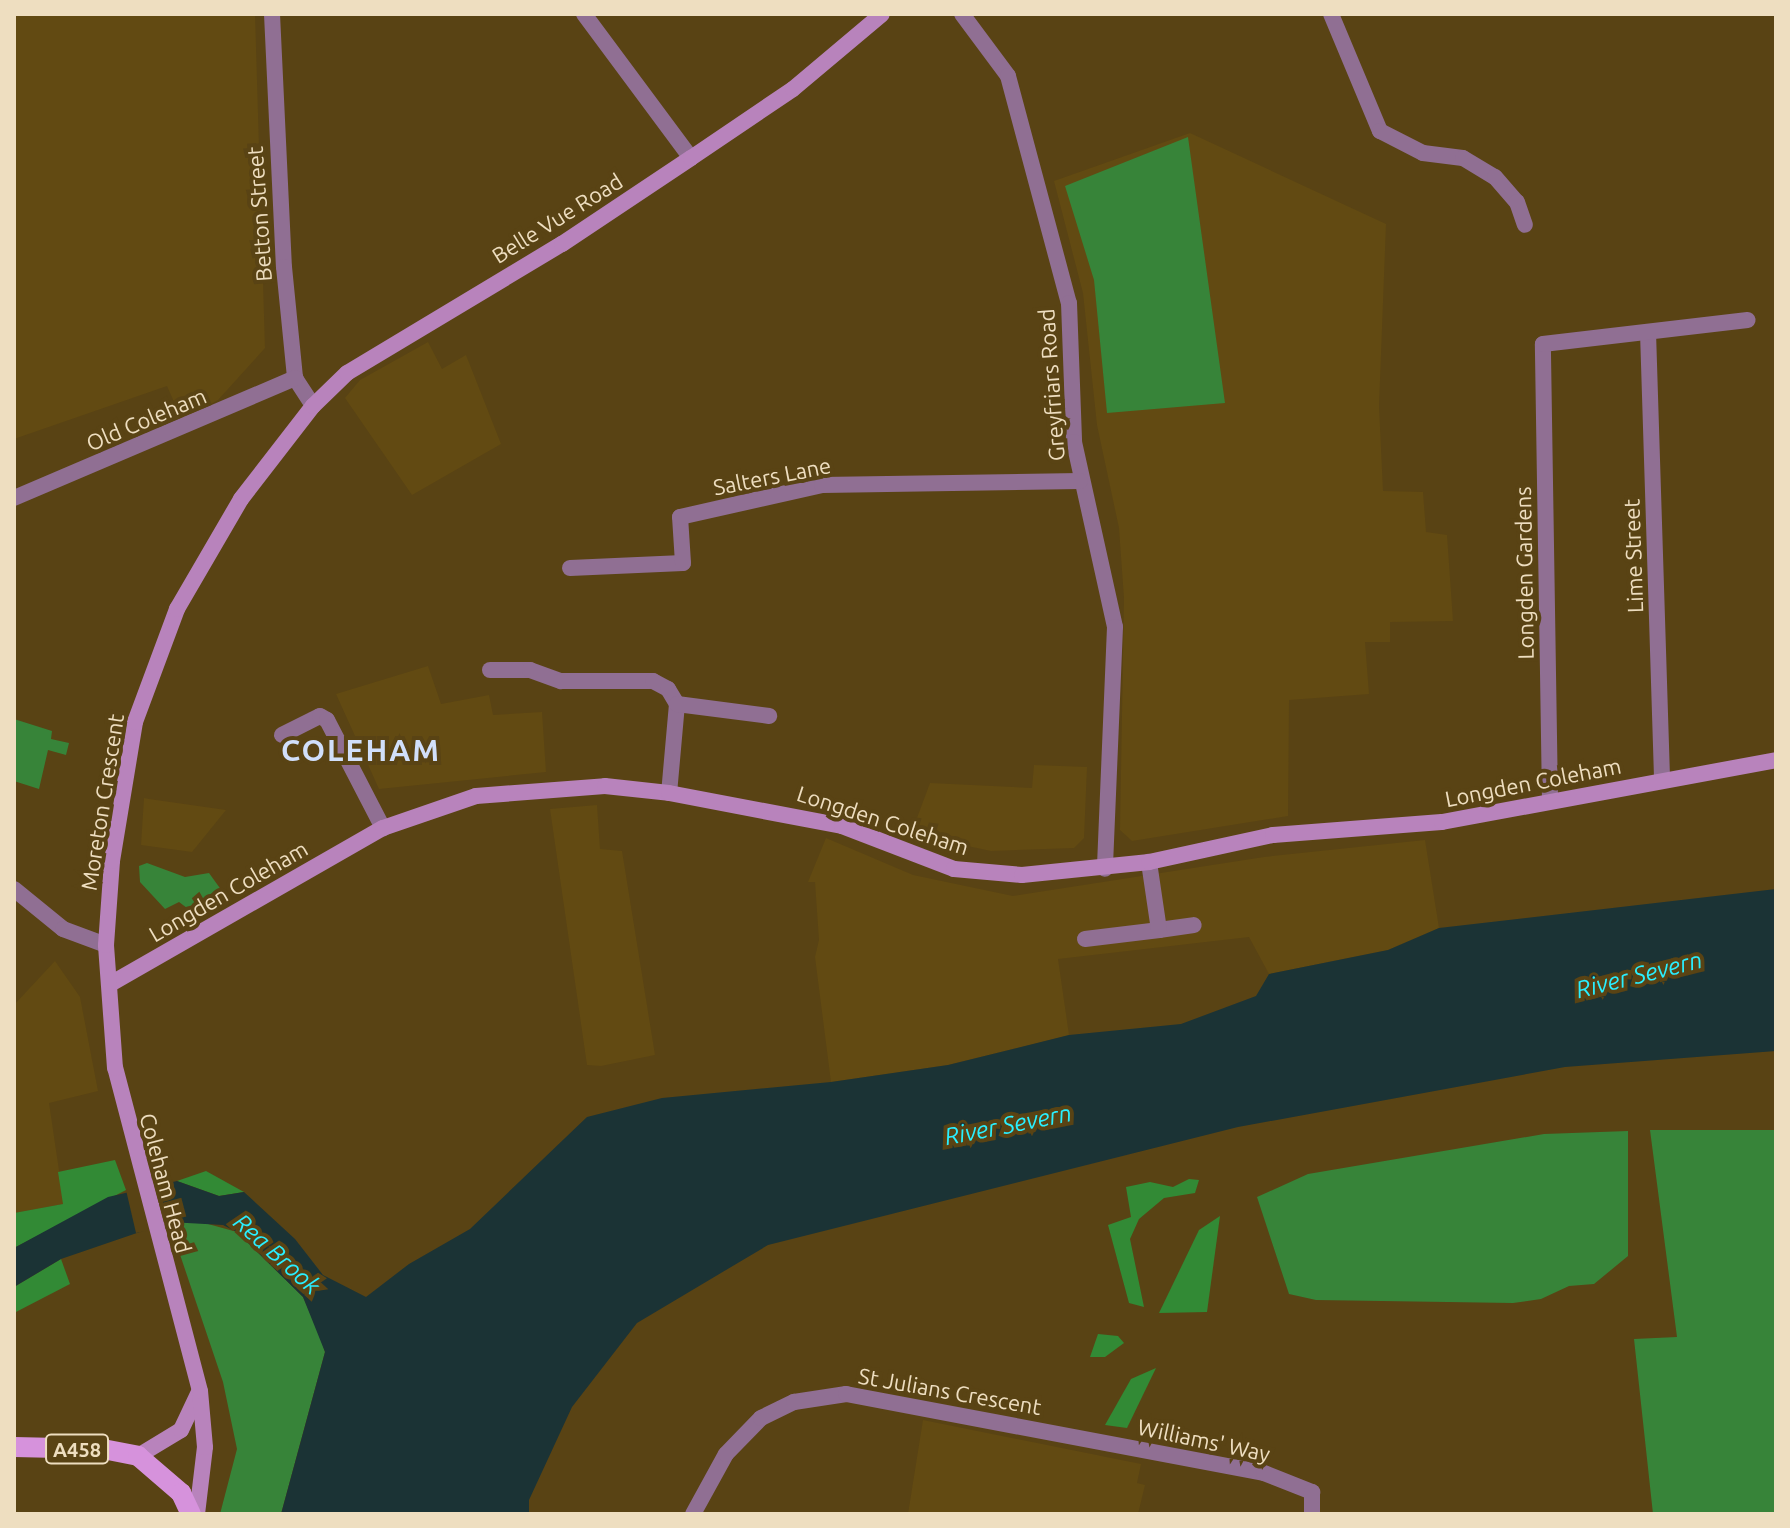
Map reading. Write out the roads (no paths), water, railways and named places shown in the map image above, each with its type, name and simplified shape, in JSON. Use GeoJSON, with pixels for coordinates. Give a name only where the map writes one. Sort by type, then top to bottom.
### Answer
{"type":"FeatureCollection","features":[{"type":"Feature","properties":{"kind":"main road","name":"A458"},"geometry":{"type":"LineString","coordinates":[[14,1447],[103,1449],[138,1456],[175,1486],[194,1514]]}},
{"type":"Feature","properties":{"kind":"street","name":"Betton Street"},"geometry":{"type":"LineString","coordinates":[[272,14],[283,253],[295,378],[313,406]]}},
{"type":"Feature","properties":{"kind":"street"},"geometry":{"type":"LineString","coordinates":[[584,14],[691,158]]}},
{"type":"Feature","properties":{"kind":"street","name":"Belle Vue Road"},"geometry":{"type":"LineString","coordinates":[[265,468],[313,406],[347,373],[562,244],[691,158],[793,89],[882,14]]}},
{"type":"Feature","properties":{"kind":"street","name":"Greyfriars Road"},"geometry":{"type":"LineString","coordinates":[[962,14],[1008,76],[1069,303],[1080,481],[1115,627],[1105,869]]}},
{"type":"Feature","properties":{"kind":"street"},"geometry":{"type":"LineString","coordinates":[[1331,14],[1380,131],[1423,153],[1463,158],[1495,177],[1517,202],[1525,225]]}},
{"type":"Feature","properties":{"kind":"street"},"geometry":{"type":"LineString","coordinates":[[1648,332],[1748,320]]}},
{"type":"Feature","properties":{"kind":"street","name":"Longden Gardens"},"geometry":{"type":"LineString","coordinates":[[1550,800],[1543,344],[1648,332]]}},
{"type":"Feature","properties":{"kind":"street","name":"Lime Street"},"geometry":{"type":"LineString","coordinates":[[1648,332],[1662,779]]}},
{"type":"Feature","properties":{"kind":"street","name":"Old Coleham"},"geometry":{"type":"LineString","coordinates":[[14,498],[295,378]]}},
{"type":"Feature","properties":{"kind":"street","name":"Moreton Crescent"},"geometry":{"type":"LineString","coordinates":[[112,983],[106,945],[112,861],[135,722],[198,565],[265,468]]}},
{"type":"Feature","properties":{"kind":"street","name":"Salters Lane"},"geometry":{"type":"LineString","coordinates":[[570,568],[683,563],[680,517],[822,485],[1080,481]]}},
{"type":"Feature","properties":{"kind":"street"},"geometry":{"type":"LineString","coordinates":[[490,670],[530,670],[561,681],[653,681],[668,689],[677,704],[669,793]]}},
{"type":"Feature","properties":{"kind":"street"},"geometry":{"type":"LineString","coordinates":[[677,704],[769,716]]}},
{"type":"Feature","properties":{"kind":"street"},"geometry":{"type":"LineString","coordinates":[[282,735],[320,716],[327,720],[383,828]]}},
{"type":"Feature","properties":{"kind":"street","name":"Longden Coleham"},"geometry":{"type":"LineString","coordinates":[[112,983],[383,828],[476,796],[593,787],[669,793],[842,826],[954,869],[1022,875],[1105,869],[1149,862],[1273,835],[1442,822],[1776,760]]}},
{"type":"Feature","properties":{"kind":"street"},"geometry":{"type":"LineString","coordinates":[[1149,862],[1159,930]]}},
{"type":"Feature","properties":{"kind":"street"},"geometry":{"type":"LineString","coordinates":[[14,889],[63,929],[106,945]]}},
{"type":"Feature","properties":{"kind":"street"},"geometry":{"type":"LineString","coordinates":[[1085,939],[1194,925]]}},
{"type":"Feature","properties":{"kind":"street","name":"Coleham Head"},"geometry":{"type":"LineString","coordinates":[[112,983],[115,1068],[154,1229],[200,1391],[205,1447],[194,1514]]}},
{"type":"Feature","properties":{"kind":"street"},"geometry":{"type":"LineString","coordinates":[[138,1456],[181,1430],[200,1391]]}},
{"type":"Feature","properties":{"kind":"street","name":"St Julians Crescent"},"geometry":{"type":"LineString","coordinates":[[693,1514],[726,1454],[753,1424],[794,1402],[818,1396],[846,1394],[1063,1434]]}},
{"type":"Feature","properties":{"kind":"street","name":"Williams' Way"},"geometry":{"type":"LineString","coordinates":[[1063,1434],[1297,1483],[1312,1492],[1312,1514]]}},
{"type":"Feature","properties":{"kind":"water"},"geometry":{"type":"Polygon","coordinates":[[[1776,889],[1776,1051],[1565,1067],[1238,1127],[768,1245],[637,1323],[572,1407],[529,1500],[529,1514],[281,1514],[325,1352],[303,1297],[237,1232],[223,1225],[169,1222],[61,1259],[14,1287],[14,1248],[108,1197],[177,1181],[219,1196],[244,1192],[295,1239],[323,1275],[366,1297],[409,1264],[470,1229],[587,1117],[662,1098],[831,1082],[948,1065],[1069,1035],[1181,1024],[1256,996],[1269,974],[1388,950],[1439,928],[1776,889]]]}},
{"type":"Feature","properties":{"kind":"district","name":"COLEHAM"},"geometry":{"type":"Point","coordinates":[361,750]}},
{"type":"Feature","properties":{"kind":"water label","name":"River Severn"},"geometry":{"type":"Point","coordinates":[1639,975]}},
{"type":"Feature","properties":{"kind":"water label","name":"River Severn"},"geometry":{"type":"Point","coordinates":[1008,1125]}},
{"type":"Feature","properties":{"kind":"water label","name":"Rea Brook"},"geometry":{"type":"Point","coordinates":[277,1254]}}]}
